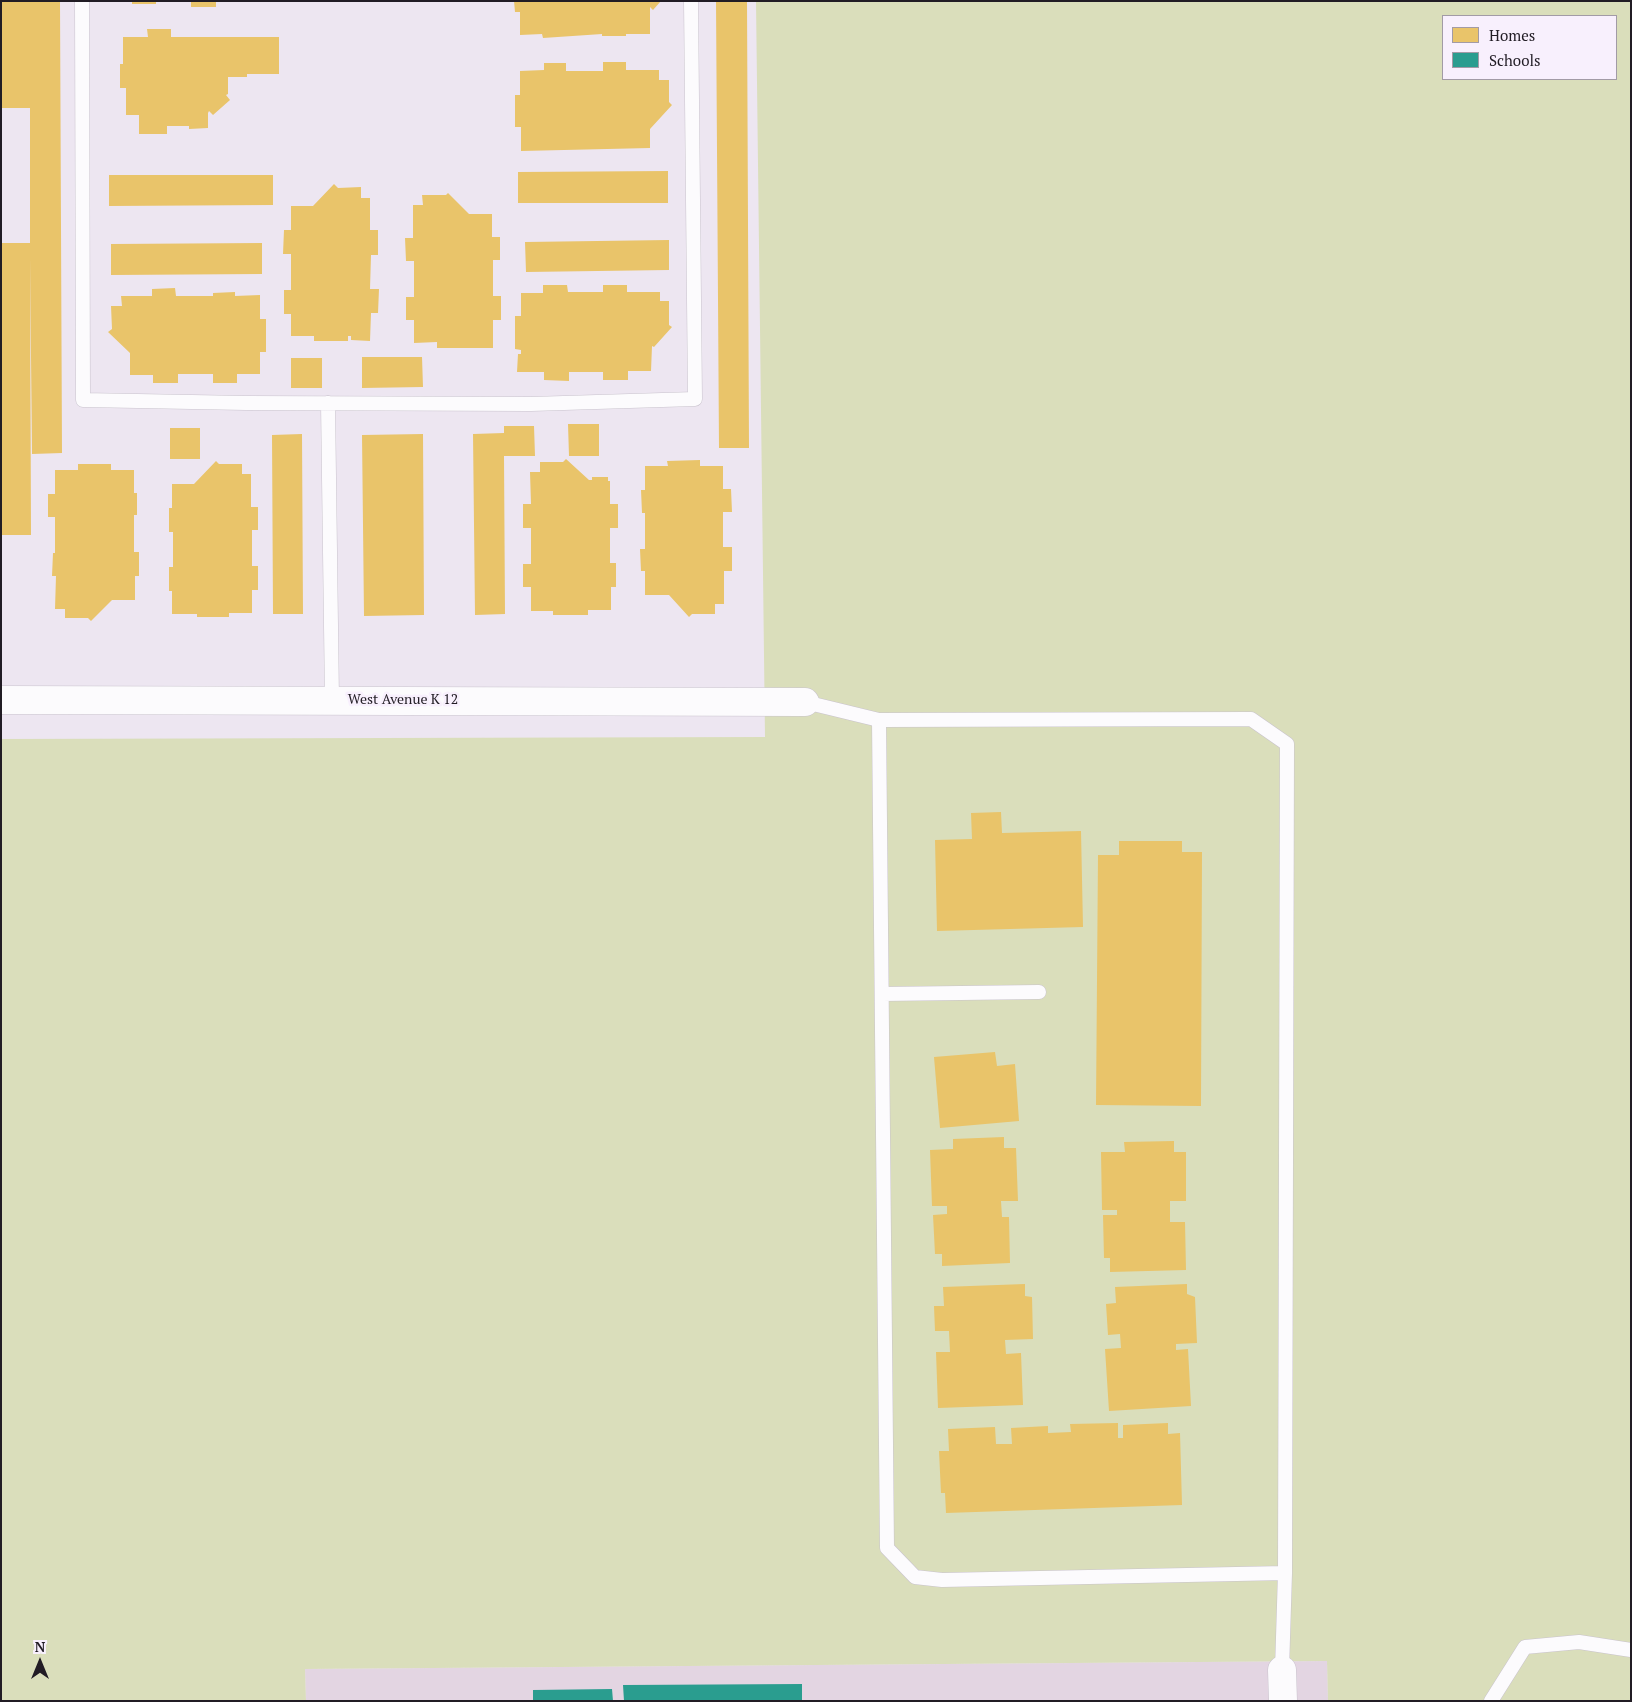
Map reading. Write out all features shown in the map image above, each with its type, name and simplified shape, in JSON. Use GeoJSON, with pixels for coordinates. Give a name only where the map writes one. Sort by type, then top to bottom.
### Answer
{"type":"FeatureCollection","features":[{"type":"Feature","properties":{"kind":"street","name":"West Avenue K 12"},"geometry":{"type":"LineString","coordinates":[[1,700],[805,702]]}},
{"type":"Feature","properties":{"kind":"street"},"geometry":{"type":"LineString","coordinates":[[1282,1670],[1283,1701]]}},
{"type":"Feature","properties":{"kind":"lane"},"geometry":{"type":"LineString","coordinates":[[82,1],[83,400],[531,404],[695,399],[691,1]]}},
{"type":"Feature","properties":{"kind":"lane"},"geometry":{"type":"LineString","coordinates":[[328,402],[332,700]]}},
{"type":"Feature","properties":{"kind":"lane"},"geometry":{"type":"LineString","coordinates":[[805,702],[879,720],[1251,719],[1286,744],[1285,1574],[1282,1670]]}},
{"type":"Feature","properties":{"kind":"lane"},"geometry":{"type":"LineString","coordinates":[[879,720],[887,1548],[915,1577],[942,1580],[1285,1574]]}},
{"type":"Feature","properties":{"kind":"lane"},"geometry":{"type":"LineString","coordinates":[[882,994],[1039,992]]}},
{"type":"Feature","properties":{"kind":"lane"},"geometry":{"type":"LineString","coordinates":[[1491,1701],[1525,1648],[1578,1642],[1631,1650]]}},
{"type":"Feature","properties":{"kind":"shaded area"},"geometry":{"type":"Polygon","coordinates":[[[1327,1661],[1328,1701],[306,1701],[305,1669],[1327,1661]]]}},
{"type":"Feature","properties":{"kind":"green space"},"geometry":{"type":"Polygon","coordinates":[[[756,1],[1631,1],[1631,1701],[1328,1701],[1327,1661],[305,1669],[306,1701],[1,1701],[1,739],[765,737],[756,1]]]}},
{"type":"Feature","properties":{"kind":"building: Homes"},"geometry":{"type":"Polygon","coordinates":[[[1,1],[60,1],[62,453],[32,454],[30,258],[31,535],[1,535],[1,243],[30,243],[30,108],[1,108],[1,1]]]}},
{"type":"Feature","properties":{"kind":"building: Homes"},"geometry":{"type":"Polygon","coordinates":[[[132,1],[156,1],[156,4],[132,4],[132,1]]]}},
{"type":"Feature","properties":{"kind":"building: Homes"},"geometry":{"type":"Polygon","coordinates":[[[191,1],[216,1],[216,7],[191,7],[191,1]]]}},
{"type":"Feature","properties":{"kind":"building: Homes"},"geometry":{"type":"Polygon","coordinates":[[[514,1],[661,1],[653,10],[650,7],[650,34],[602,36],[602,34],[543,38],[542,34],[520,35],[520,12],[515,12],[514,1]]]}},
{"type":"Feature","properties":{"kind":"building: Homes"},"geometry":{"type":"Polygon","coordinates":[[[716,1],[747,1],[749,448],[719,448],[716,1]]]}},
{"type":"Feature","properties":{"kind":"building: Homes"},"geometry":{"type":"Polygon","coordinates":[[[147,29],[171,29],[171,37],[279,37],[279,74],[247,74],[247,77],[228,77],[228,94],[226,95],[230,100],[213,115],[209,111],[208,128],[189,129],[189,126],[167,126],[167,134],[139,134],[139,115],[126,115],[126,88],[120,88],[120,64],[123,64],[123,37],[148,37],[147,29]]]}},
{"type":"Feature","properties":{"kind":"building: Homes"},"geometry":{"type":"Polygon","coordinates":[[[603,62],[626,62],[626,70],[659,70],[659,80],[669,80],[669,102],[672,105],[650,129],[650,148],[521,151],[521,127],[515,127],[515,95],[520,95],[520,71],[544,70],[544,63],[566,63],[566,71],[603,71],[603,62]]]}},
{"type":"Feature","properties":{"kind":"building: Homes"},"geometry":{"type":"Polygon","coordinates":[[[668,171],[668,203],[518,203],[518,172],[668,171]]]}},
{"type":"Feature","properties":{"kind":"building: Homes"},"geometry":{"type":"Polygon","coordinates":[[[109,175],[273,175],[273,205],[109,206],[109,175]]]}},
{"type":"Feature","properties":{"kind":"building: Homes"},"geometry":{"type":"Polygon","coordinates":[[[334,184],[338,188],[361,187],[361,198],[370,198],[370,230],[378,230],[378,255],[371,255],[370,289],[379,289],[378,313],[371,313],[370,341],[351,340],[351,336],[348,336],[348,341],[314,341],[314,336],[291,336],[291,314],[284,314],[284,290],[291,290],[291,254],[283,254],[284,230],[291,230],[291,206],[313,206],[334,184]]]}},
{"type":"Feature","properties":{"kind":"building: Homes"},"geometry":{"type":"Polygon","coordinates":[[[448,193],[469,214],[492,214],[492,237],[500,237],[500,260],[493,260],[493,296],[501,296],[501,320],[493,320],[493,348],[437,348],[437,342],[414,343],[414,320],[406,320],[406,297],[414,297],[414,261],[406,261],[405,238],[413,238],[413,205],[423,205],[422,195],[446,195],[448,193]]]}},
{"type":"Feature","properties":{"kind":"building: Homes"},"geometry":{"type":"Polygon","coordinates":[[[669,240],[669,270],[526,272],[525,242],[669,240]]]}},
{"type":"Feature","properties":{"kind":"building: Homes"},"geometry":{"type":"Polygon","coordinates":[[[262,243],[262,274],[111,275],[111,244],[262,243]]]}},
{"type":"Feature","properties":{"kind":"building: Homes"},"geometry":{"type":"Polygon","coordinates":[[[543,285],[567,285],[568,292],[603,292],[603,285],[627,285],[627,292],[660,292],[660,301],[669,301],[669,325],[672,327],[654,347],[652,346],[651,371],[628,371],[628,380],[603,380],[603,372],[569,372],[569,381],[544,380],[544,372],[517,372],[518,354],[521,354],[521,350],[515,349],[515,316],[521,316],[521,293],[543,293],[543,285]]]}},
{"type":"Feature","properties":{"kind":"building: Homes"},"geometry":{"type":"Polygon","coordinates":[[[175,288],[176,296],[213,296],[213,293],[235,292],[235,296],[260,295],[260,319],[266,319],[266,352],[260,352],[260,374],[237,374],[237,383],[213,383],[213,374],[178,374],[178,383],[153,383],[153,375],[130,375],[130,353],[108,332],[112,329],[111,306],[122,306],[121,296],[152,296],[152,289],[175,288]]]}},
{"type":"Feature","properties":{"kind":"building: Homes"},"geometry":{"type":"Polygon","coordinates":[[[362,357],[422,357],[423,387],[362,388],[362,357]]]}},
{"type":"Feature","properties":{"kind":"building: Homes"},"geometry":{"type":"Polygon","coordinates":[[[291,358],[322,358],[322,388],[291,388],[291,358]]]}},
{"type":"Feature","properties":{"kind":"building: Homes"},"geometry":{"type":"Polygon","coordinates":[[[568,424],[599,424],[599,456],[569,456],[568,424]]]}},
{"type":"Feature","properties":{"kind":"building: Homes"},"geometry":{"type":"Polygon","coordinates":[[[504,426],[534,426],[535,456],[504,456],[505,614],[475,615],[473,434],[504,433],[504,426]]]}},
{"type":"Feature","properties":{"kind":"building: Homes"},"geometry":{"type":"Polygon","coordinates":[[[170,428],[200,428],[200,459],[170,459],[170,428]]]}},
{"type":"Feature","properties":{"kind":"building: Homes"},"geometry":{"type":"Polygon","coordinates":[[[302,434],[303,614],[273,614],[272,435],[302,434]]]}},
{"type":"Feature","properties":{"kind":"building: Homes"},"geometry":{"type":"Polygon","coordinates":[[[423,434],[424,615],[364,616],[362,435],[423,434]]]}},
{"type":"Feature","properties":{"kind":"building: Homes"},"geometry":{"type":"Polygon","coordinates":[[[566,459],[589,480],[592,480],[592,477],[608,477],[608,481],[610,481],[610,504],[618,504],[618,528],[610,528],[610,563],[616,563],[616,587],[611,587],[611,610],[588,610],[588,615],[553,615],[553,611],[531,611],[531,587],[523,587],[523,564],[531,564],[531,528],[523,528],[523,504],[531,504],[530,472],[540,472],[540,462],[563,462],[566,459]]]}},
{"type":"Feature","properties":{"kind":"building: Homes"},"geometry":{"type":"Polygon","coordinates":[[[700,460],[700,466],[723,466],[723,489],[731,489],[732,512],[723,512],[723,547],[732,547],[732,571],[724,571],[724,604],[715,604],[715,614],[692,614],[689,617],[669,595],[645,595],[645,571],[641,571],[640,549],[645,549],[645,513],[642,513],[641,490],[645,490],[645,466],[668,466],[667,461],[700,460]]]}},
{"type":"Feature","properties":{"kind":"building: Homes"},"geometry":{"type":"Polygon","coordinates":[[[216,461],[219,464],[242,464],[242,474],[251,474],[251,507],[258,507],[258,530],[252,530],[252,566],[258,566],[258,590],[252,590],[252,613],[229,613],[229,617],[197,617],[197,614],[172,614],[172,591],[169,591],[169,567],[173,567],[173,532],[169,532],[169,508],[172,508],[172,484],[194,484],[216,461]]]}},
{"type":"Feature","properties":{"kind":"building: Homes"},"geometry":{"type":"Polygon","coordinates":[[[78,464],[111,464],[111,470],[134,470],[134,493],[137,493],[137,515],[134,515],[134,552],[139,552],[139,576],[135,576],[135,600],[112,600],[91,621],[88,618],[65,618],[65,609],[55,609],[56,576],[52,576],[53,553],[55,553],[55,517],[48,517],[48,494],[55,494],[55,470],[78,470],[78,464]]]}},
{"type":"Feature","properties":{"kind":"building: Homes"},"geometry":{"type":"Polygon","coordinates":[[[1001,812],[1002,833],[1081,831],[1083,927],[937,931],[935,840],[972,839],[971,813],[1001,812]]]}},
{"type":"Feature","properties":{"kind":"building: Homes"},"geometry":{"type":"Polygon","coordinates":[[[1119,841],[1182,841],[1182,852],[1202,852],[1201,1106],[1096,1105],[1098,855],[1119,855],[1119,841]]]}},
{"type":"Feature","properties":{"kind":"building: Homes"},"geometry":{"type":"Polygon","coordinates":[[[995,1052],[997,1066],[1015,1064],[1019,1121],[940,1128],[934,1057],[995,1052]]]}},
{"type":"Feature","properties":{"kind":"building: Homes"},"geometry":{"type":"Polygon","coordinates":[[[1004,1137],[1004,1148],[1016,1148],[1018,1201],[1001,1201],[1002,1217],[1009,1217],[1010,1263],[942,1266],[942,1254],[935,1254],[933,1215],[947,1214],[947,1206],[932,1206],[930,1150],[953,1149],[953,1139],[1004,1137]]]}},
{"type":"Feature","properties":{"kind":"building: Homes"},"geometry":{"type":"Polygon","coordinates":[[[1174,1141],[1174,1152],[1186,1152],[1186,1201],[1170,1201],[1170,1222],[1185,1222],[1186,1270],[1110,1272],[1110,1258],[1104,1258],[1103,1215],[1117,1215],[1117,1210],[1102,1210],[1101,1152],[1125,1152],[1124,1142],[1174,1141]]]}},
{"type":"Feature","properties":{"kind":"building: Homes"},"geometry":{"type":"Polygon","coordinates":[[[1025,1284],[1025,1296],[1032,1297],[1033,1339],[1005,1340],[1006,1354],[1021,1353],[1023,1405],[938,1408],[936,1352],[950,1352],[949,1331],[935,1331],[934,1306],[944,1306],[943,1287],[1025,1284]]]}},
{"type":"Feature","properties":{"kind":"building: Homes"},"geometry":{"type":"Polygon","coordinates":[[[1187,1284],[1187,1294],[1195,1297],[1197,1343],[1176,1344],[1176,1350],[1188,1349],[1191,1406],[1109,1411],[1105,1349],[1121,1348],[1120,1334],[1108,1335],[1106,1304],[1116,1303],[1115,1287],[1187,1284]]]}},
{"type":"Feature","properties":{"kind":"building: Homes"},"geometry":{"type":"Polygon","coordinates":[[[1118,1423],[1118,1438],[1123,1438],[1123,1425],[1168,1423],[1168,1434],[1180,1433],[1182,1505],[946,1513],[945,1493],[941,1493],[939,1451],[949,1451],[948,1429],[995,1427],[996,1444],[1012,1444],[1011,1428],[1048,1426],[1048,1433],[1071,1432],[1070,1424],[1118,1423]]]}},
{"type":"Feature","properties":{"kind":"building: Schools"},"geometry":{"type":"Polygon","coordinates":[[[802,1684],[802,1701],[624,1701],[623,1685],[802,1684]]]}},
{"type":"Feature","properties":{"kind":"building: Schools"},"geometry":{"type":"Polygon","coordinates":[[[612,1689],[613,1701],[533,1701],[533,1690],[612,1689]]]}}]}
